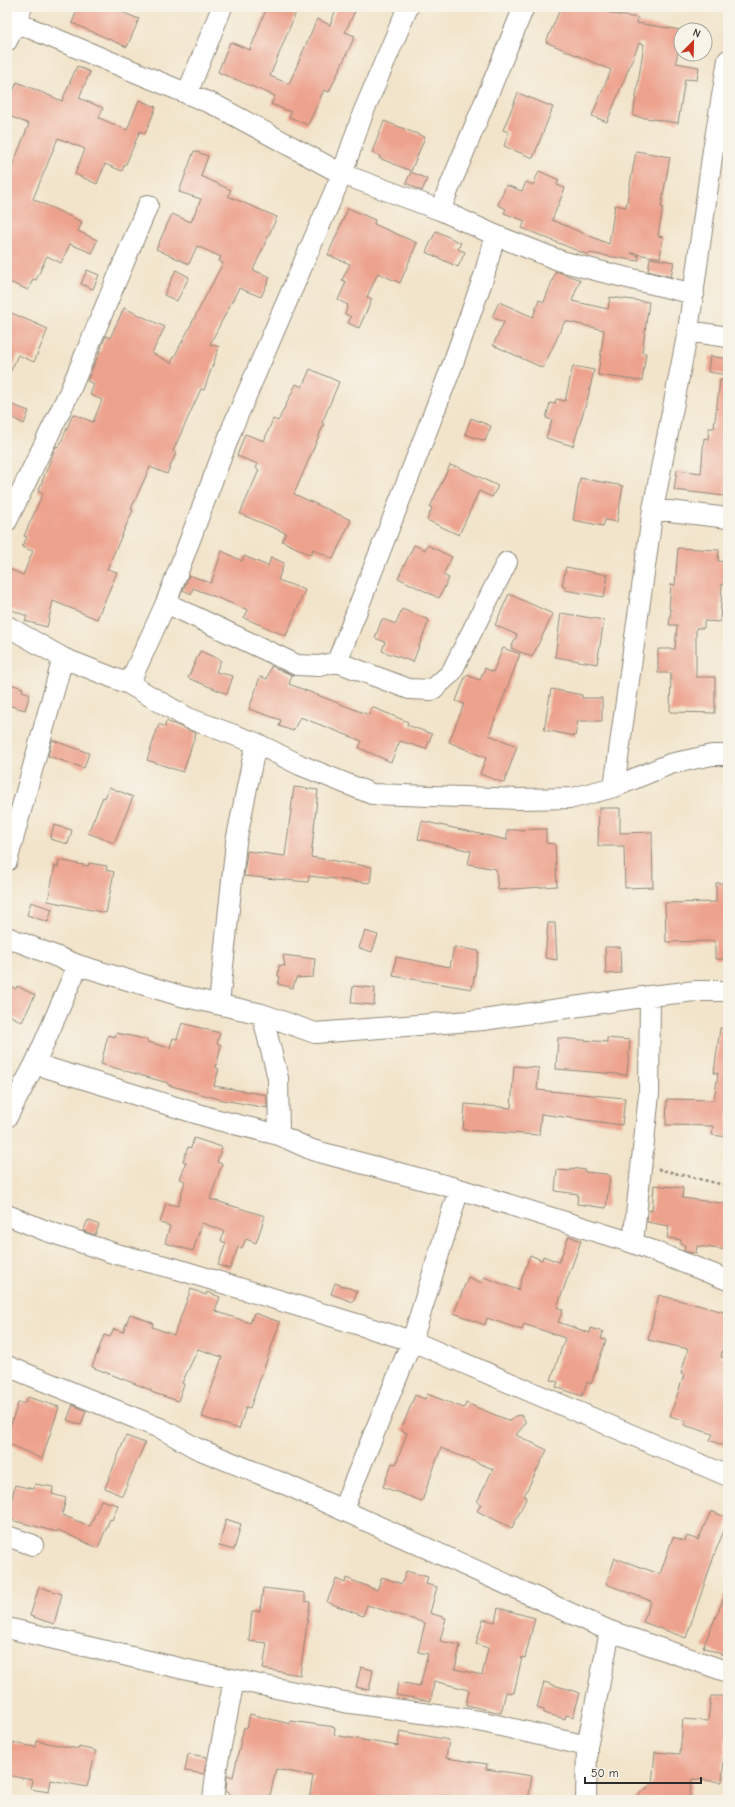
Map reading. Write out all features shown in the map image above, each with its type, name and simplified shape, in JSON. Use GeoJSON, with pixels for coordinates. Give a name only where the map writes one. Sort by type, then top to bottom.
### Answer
{"type":"FeatureCollection","features":[{"type":"Feature","properties":{"kind":"street"},"geometry":{"type":"LineString","coordinates":[[187,94],[222,7]]}},
{"type":"Feature","properties":{"kind":"street"},"geometry":{"type":"LineString","coordinates":[[129,684],[166,603],[233,426],[342,174],[363,113],[408,7]]}},
{"type":"Feature","properties":{"kind":"street"},"geometry":{"type":"LineString","coordinates":[[440,210],[524,7]]}},
{"type":"Feature","properties":{"kind":"street"},"geometry":{"type":"LineString","coordinates":[[7,41],[18,15],[187,94],[217,106],[248,122],[304,155],[342,174],[440,210],[495,235],[561,260],[599,272],[694,294]]}},
{"type":"Feature","properties":{"kind":"street"},"geometry":{"type":"LineString","coordinates":[[614,787],[653,509],[688,331],[720,151],[728,60]]}},
{"type":"Feature","properties":{"kind":"street"},"geometry":{"type":"LineString","coordinates":[[7,521],[69,393],[148,205]]}},
{"type":"Feature","properties":{"kind":"street"},"geometry":{"type":"LineString","coordinates":[[337,662],[452,366],[484,276],[495,235]]}},
{"type":"Feature","properties":{"kind":"street"},"geometry":{"type":"LineString","coordinates":[[688,331],[728,337]]}},
{"type":"Feature","properties":{"kind":"street"},"geometry":{"type":"LineString","coordinates":[[653,509],[728,518]]}},
{"type":"Feature","properties":{"kind":"street"},"geometry":{"type":"LineString","coordinates":[[166,603],[297,665],[318,666],[337,662],[409,689],[432,690],[451,673],[506,562]]}},
{"type":"Feature","properties":{"kind":"street"},"geometry":{"type":"LineString","coordinates":[[7,626],[63,658],[129,684],[188,718],[256,743],[300,765],[372,794],[520,800],[573,798],[614,787],[670,764],[712,756],[728,755]]}},
{"type":"Feature","properties":{"kind":"street"},"geometry":{"type":"LineString","coordinates":[[7,861],[63,658]]}},
{"type":"Feature","properties":{"kind":"street"},"geometry":{"type":"LineString","coordinates":[[219,1004],[236,842],[256,743]]}},
{"type":"Feature","properties":{"kind":"street"},"geometry":{"type":"LineString","coordinates":[[7,937],[78,965],[181,996],[262,1014],[315,1033],[483,1020],[650,996],[696,991],[728,991]]}},
{"type":"Feature","properties":{"kind":"street"},"geometry":{"type":"LineString","coordinates":[[7,1117],[35,1064],[78,965]]}},
{"type":"Feature","properties":{"kind":"street"},"geometry":{"type":"LineString","coordinates":[[633,1242],[642,1166],[648,1094],[650,996]]}},
{"type":"Feature","properties":{"kind":"street"},"geometry":{"type":"LineString","coordinates":[[262,1014],[278,1078],[279,1136]]}},
{"type":"Feature","properties":{"kind":"street"},"geometry":{"type":"LineString","coordinates":[[35,1064],[218,1120],[279,1136],[312,1150],[459,1189],[633,1242],[728,1280]]}},
{"type":"Feature","properties":{"kind":"street"},"geometry":{"type":"LineString","coordinates":[[343,1509],[412,1341],[459,1189]]}},
{"type":"Feature","properties":{"kind":"street"},"geometry":{"type":"LineString","coordinates":[[7,1215],[44,1230],[116,1254],[177,1269],[412,1341],[728,1476]]}},
{"type":"Feature","properties":{"kind":"street"},"geometry":{"type":"LineString","coordinates":[[7,1366],[162,1429],[196,1448],[343,1509],[610,1631],[728,1672]]}},
{"type":"Feature","properties":{"kind":"street"},"geometry":{"type":"LineString","coordinates":[[7,1536],[33,1545]]}},
{"type":"Feature","properties":{"kind":"street"},"geometry":{"type":"LineString","coordinates":[[7,1628],[234,1680],[344,1702],[479,1722],[587,1746]]}},
{"type":"Feature","properties":{"kind":"street"},"geometry":{"type":"LineString","coordinates":[[586,1800],[587,1746],[610,1631]]}},
{"type":"Feature","properties":{"kind":"street"},"geometry":{"type":"LineString","coordinates":[[213,1800],[217,1766],[234,1680]]}},
{"type":"Feature","properties":{"kind":"path"},"geometry":{"type":"LineString","coordinates":[[642,1166],[728,1186]]}},
{"type":"Feature","properties":{"kind":"building"},"geometry":{"type":"Polygon","coordinates":[[[78,7],[109,7],[139,19],[127,47],[72,23],[78,7]]]}},
{"type":"Feature","properties":{"kind":"building"},"geometry":{"type":"Polygon","coordinates":[[[267,7],[298,7],[270,76],[289,84],[317,19],[330,25],[337,7],[357,7],[345,32],[355,36],[329,92],[324,90],[308,125],[289,117],[291,112],[271,104],[275,96],[218,72],[230,42],[250,50],[267,7]]]}},
{"type":"Feature","properties":{"kind":"building"},"geometry":{"type":"Polygon","coordinates":[[[561,7],[596,7],[613,14],[638,18],[637,23],[673,29],[673,62],[699,67],[697,80],[685,79],[678,123],[633,116],[644,44],[639,43],[607,122],[592,116],[611,70],[546,42],[561,7]]]}},
{"type":"Feature","properties":{"kind":"building"},"geometry":{"type":"Polygon","coordinates":[[[77,66],[90,72],[79,98],[103,108],[99,118],[127,130],[139,100],[156,107],[145,134],[140,131],[122,171],[105,164],[97,184],[75,174],[85,149],[58,138],[33,199],[82,222],[78,231],[97,240],[92,253],[70,244],[61,263],[47,256],[36,280],[33,279],[28,290],[7,281],[7,179],[29,124],[7,115],[7,106],[17,82],[62,101],[77,66]]]}},
{"type":"Feature","properties":{"kind":"building"},"geometry":{"type":"Polygon","coordinates":[[[518,93],[553,107],[533,158],[504,146],[509,132],[503,130],[518,93]]]}},
{"type":"Feature","properties":{"kind":"building"},"geometry":{"type":"Polygon","coordinates":[[[384,121],[425,137],[411,171],[379,158],[380,156],[372,152],[384,121]]]}},
{"type":"Feature","properties":{"kind":"building"},"geometry":{"type":"Polygon","coordinates":[[[194,151],[208,156],[201,176],[231,190],[228,196],[277,217],[253,270],[270,277],[261,297],[239,288],[210,344],[219,347],[204,390],[201,389],[173,451],[176,453],[167,474],[150,467],[107,569],[117,572],[97,619],[53,601],[47,627],[25,621],[27,616],[7,608],[7,568],[23,575],[33,551],[22,547],[27,537],[24,536],[43,493],[38,492],[56,446],[59,447],[73,414],[93,422],[102,400],[90,395],[94,384],[87,381],[106,336],[110,338],[124,308],[165,327],[152,353],[171,363],[223,263],[219,261],[221,257],[197,246],[189,264],[156,249],[172,214],[191,222],[201,199],[179,192],[194,151]]]}},
{"type":"Feature","properties":{"kind":"building"},"geometry":{"type":"Polygon","coordinates":[[[636,151],[670,157],[661,207],[663,207],[658,236],[663,237],[660,258],[631,253],[639,256],[638,261],[589,253],[588,255],[522,228],[525,221],[504,213],[506,209],[498,205],[506,185],[522,191],[526,182],[533,185],[539,171],[559,180],[557,185],[565,188],[552,220],[609,244],[615,205],[626,207],[636,151]]]}},
{"type":"Feature","properties":{"kind":"building"},"geometry":{"type":"Polygon","coordinates":[[[411,172],[427,179],[422,191],[406,183],[411,172]]]}},
{"type":"Feature","properties":{"kind":"building"},"geometry":{"type":"Polygon","coordinates":[[[348,208],[375,220],[374,224],[417,243],[400,283],[378,273],[367,297],[372,299],[359,328],[348,323],[351,317],[345,314],[348,305],[338,300],[346,282],[342,280],[350,264],[328,255],[348,208]]]}},
{"type":"Feature","properties":{"kind":"building"},"geometry":{"type":"Polygon","coordinates":[[[436,231],[461,243],[458,249],[465,252],[458,267],[426,252],[436,231]]]}},
{"type":"Feature","properties":{"kind":"building"},"geometry":{"type":"Polygon","coordinates":[[[650,258],[674,262],[671,277],[648,271],[650,258]]]}},
{"type":"Feature","properties":{"kind":"building"},"geometry":{"type":"Polygon","coordinates":[[[87,270],[99,275],[93,289],[81,284],[87,270]]]}},
{"type":"Feature","properties":{"kind":"building"},"geometry":{"type":"Polygon","coordinates":[[[176,270],[189,277],[177,301],[164,295],[176,270]]]}},
{"type":"Feature","properties":{"kind":"building"},"geometry":{"type":"Polygon","coordinates":[[[556,271],[580,280],[572,301],[608,309],[610,297],[649,302],[642,353],[646,353],[642,381],[598,375],[604,330],[565,321],[543,368],[493,345],[504,322],[492,317],[499,302],[533,317],[539,300],[544,302],[556,271]]]}},
{"type":"Feature","properties":{"kind":"building"},"geometry":{"type":"Polygon","coordinates":[[[7,311],[48,329],[34,362],[18,355],[7,379],[7,311]]]}},
{"type":"Feature","properties":{"kind":"building"},"geometry":{"type":"Polygon","coordinates":[[[710,356],[728,359],[728,375],[708,372],[710,356]]]}},
{"type":"Feature","properties":{"kind":"building"},"geometry":{"type":"Polygon","coordinates":[[[573,366],[594,370],[588,397],[573,446],[546,438],[552,420],[546,418],[550,403],[555,404],[556,399],[565,401],[573,366]]]}},
{"type":"Feature","properties":{"kind":"building"},"geometry":{"type":"Polygon","coordinates":[[[310,369],[339,382],[322,423],[324,424],[294,494],[351,520],[333,559],[313,549],[311,555],[282,541],[286,533],[240,514],[259,470],[256,468],[258,464],[237,456],[245,434],[264,441],[273,419],[278,421],[296,384],[302,387],[310,369]]]}},
{"type":"Feature","properties":{"kind":"building"},"geometry":{"type":"Polygon","coordinates":[[[720,380],[728,380],[728,473],[724,496],[674,490],[677,470],[701,473],[704,438],[708,439],[709,428],[714,428],[720,380]]]}},
{"type":"Feature","properties":{"kind":"building"},"geometry":{"type":"Polygon","coordinates":[[[7,403],[29,411],[24,424],[7,415],[7,403]]]}},
{"type":"Feature","properties":{"kind":"building"},"geometry":{"type":"Polygon","coordinates":[[[471,418],[491,426],[485,441],[465,434],[471,418]]]}},
{"type":"Feature","properties":{"kind":"building"},"geometry":{"type":"Polygon","coordinates":[[[450,465],[456,466],[498,486],[492,497],[479,491],[459,535],[427,520],[432,508],[430,507],[450,465]]]}},
{"type":"Feature","properties":{"kind":"building"},"geometry":{"type":"Polygon","coordinates":[[[580,478],[623,486],[617,522],[605,520],[603,526],[573,520],[580,478]]]}},
{"type":"Feature","properties":{"kind":"building"},"geometry":{"type":"Polygon","coordinates":[[[414,545],[425,550],[427,545],[452,557],[443,575],[449,578],[439,598],[398,578],[414,545]]]}},
{"type":"Feature","properties":{"kind":"building"},"geometry":{"type":"Polygon","coordinates":[[[678,548],[719,550],[718,561],[728,562],[728,585],[722,584],[720,622],[704,621],[704,628],[696,628],[696,677],[715,677],[715,713],[670,712],[671,673],[658,673],[658,649],[675,649],[677,625],[669,625],[671,609],[669,609],[671,584],[675,585],[678,548]]]}},
{"type":"Feature","properties":{"kind":"building"},"geometry":{"type":"Polygon","coordinates":[[[222,551],[242,561],[244,556],[268,566],[271,557],[284,563],[278,580],[305,590],[286,636],[244,618],[248,610],[193,588],[191,594],[183,590],[189,575],[211,583],[222,551]]]}},
{"type":"Feature","properties":{"kind":"building"},"geometry":{"type":"Polygon","coordinates":[[[566,567],[608,575],[604,597],[565,590],[565,587],[562,586],[566,567]]]}},
{"type":"Feature","properties":{"kind":"building"},"geometry":{"type":"Polygon","coordinates":[[[509,594],[553,614],[532,657],[511,648],[517,635],[495,625],[509,594]]]}},
{"type":"Feature","properties":{"kind":"building"},"geometry":{"type":"Polygon","coordinates":[[[402,609],[429,620],[413,662],[382,651],[385,642],[375,638],[382,619],[396,624],[402,609]]]}},
{"type":"Feature","properties":{"kind":"building"},"geometry":{"type":"Polygon","coordinates":[[[561,613],[604,620],[597,664],[555,657],[561,613]]]}},
{"type":"Feature","properties":{"kind":"building"},"geometry":{"type":"Polygon","coordinates":[[[503,648],[520,654],[489,735],[517,746],[504,783],[480,774],[486,758],[449,742],[464,704],[456,701],[466,675],[480,680],[485,668],[493,672],[503,648]]]}},
{"type":"Feature","properties":{"kind":"building"},"geometry":{"type":"Polygon","coordinates":[[[200,651],[221,660],[216,672],[233,676],[227,694],[188,678],[200,651]]]}},
{"type":"Feature","properties":{"kind":"building"},"geometry":{"type":"Polygon","coordinates":[[[271,666],[292,675],[289,684],[369,715],[372,707],[408,722],[407,725],[432,734],[426,749],[400,741],[391,762],[359,748],[362,741],[300,717],[293,731],[279,726],[281,720],[249,709],[260,677],[267,679],[271,666]]]}},
{"type":"Feature","properties":{"kind":"building"},"geometry":{"type":"Polygon","coordinates":[[[7,683],[23,688],[22,691],[30,694],[25,710],[7,705],[7,683]]]}},
{"type":"Feature","properties":{"kind":"building"},"geometry":{"type":"Polygon","coordinates":[[[551,689],[582,695],[582,698],[602,698],[602,721],[578,721],[575,736],[544,730],[551,689]]]}},
{"type":"Feature","properties":{"kind":"building"},"geometry":{"type":"Polygon","coordinates":[[[166,721],[196,733],[183,772],[147,760],[159,724],[165,727],[166,721]]]}},
{"type":"Feature","properties":{"kind":"building"},"geometry":{"type":"Polygon","coordinates":[[[52,740],[89,753],[84,768],[48,756],[52,740]]]}},
{"type":"Feature","properties":{"kind":"building"},"geometry":{"type":"Polygon","coordinates":[[[109,787],[133,797],[114,843],[88,833],[103,797],[105,798],[109,787]]]}},
{"type":"Feature","properties":{"kind":"building"},"geometry":{"type":"Polygon","coordinates":[[[294,787],[318,790],[311,857],[372,867],[370,883],[309,876],[308,882],[244,876],[247,851],[285,856],[294,787]]]}},
{"type":"Feature","properties":{"kind":"building"},"geometry":{"type":"Polygon","coordinates":[[[599,808],[620,808],[620,833],[652,832],[653,887],[625,888],[624,846],[598,846],[599,808]]]}},
{"type":"Feature","properties":{"kind":"building"},"geometry":{"type":"Polygon","coordinates":[[[422,821],[507,840],[507,830],[546,829],[546,843],[555,844],[557,886],[498,890],[496,869],[468,864],[471,851],[418,839],[422,821]]]}},
{"type":"Feature","properties":{"kind":"building"},"geometry":{"type":"Polygon","coordinates":[[[54,825],[72,830],[68,844],[50,839],[54,825]]]}},
{"type":"Feature","properties":{"kind":"building"},"geometry":{"type":"Polygon","coordinates":[[[59,860],[88,866],[89,863],[107,866],[106,870],[114,872],[106,913],[48,901],[55,866],[58,867],[59,860]]]}},
{"type":"Feature","properties":{"kind":"building"},"geometry":{"type":"Polygon","coordinates":[[[716,883],[728,883],[728,959],[715,959],[715,941],[666,942],[665,903],[716,902],[716,883]]]}},
{"type":"Feature","properties":{"kind":"building"},"geometry":{"type":"Polygon","coordinates":[[[31,902],[52,909],[48,922],[27,915],[31,902]]]}},
{"type":"Feature","properties":{"kind":"building"},"geometry":{"type":"Polygon","coordinates":[[[548,923],[555,923],[557,960],[545,958],[548,923]]]}},
{"type":"Feature","properties":{"kind":"building"},"geometry":{"type":"Polygon","coordinates":[[[365,931],[378,935],[372,952],[359,948],[365,931]]]}},
{"type":"Feature","properties":{"kind":"building"},"geometry":{"type":"Polygon","coordinates":[[[454,947],[479,951],[472,989],[393,976],[396,957],[450,967],[454,947]]]}},
{"type":"Feature","properties":{"kind":"building"},"geometry":{"type":"Polygon","coordinates":[[[605,947],[620,947],[621,973],[606,974],[605,947]]]}},
{"type":"Feature","properties":{"kind":"building"},"geometry":{"type":"Polygon","coordinates":[[[283,955],[315,959],[313,977],[296,978],[293,988],[278,984],[280,977],[278,976],[279,965],[285,966],[283,955]]]}},
{"type":"Feature","properties":{"kind":"building"},"geometry":{"type":"Polygon","coordinates":[[[7,984],[16,989],[17,986],[35,995],[22,1022],[7,1014],[7,984]]]}},
{"type":"Feature","properties":{"kind":"building"},"geometry":{"type":"Polygon","coordinates":[[[353,986],[375,988],[374,1005],[351,1003],[353,986]]]}},
{"type":"Feature","properties":{"kind":"building"},"geometry":{"type":"Polygon","coordinates":[[[182,1023],[220,1033],[217,1043],[221,1045],[216,1068],[219,1069],[214,1086],[267,1095],[267,1108],[223,1100],[101,1064],[108,1035],[115,1037],[116,1033],[136,1037],[147,1040],[147,1042],[170,1048],[173,1038],[177,1039],[182,1023]]]}},
{"type":"Feature","properties":{"kind":"building"},"geometry":{"type":"Polygon","coordinates":[[[720,1028],[728,1028],[728,1137],[712,1135],[713,1126],[666,1125],[667,1099],[714,1100],[718,1073],[714,1073],[720,1028]]]}},
{"type":"Feature","properties":{"kind":"building"},"geometry":{"type":"Polygon","coordinates":[[[558,1038],[607,1042],[607,1038],[630,1040],[627,1075],[556,1069],[558,1038]]]}},
{"type":"Feature","properties":{"kind":"building"},"geometry":{"type":"Polygon","coordinates":[[[514,1066],[539,1068],[537,1090],[625,1098],[622,1125],[541,1114],[539,1135],[463,1130],[465,1104],[511,1108],[514,1066]]]}},
{"type":"Feature","properties":{"kind":"building"},"geometry":{"type":"Polygon","coordinates":[[[194,1138],[222,1147],[217,1162],[222,1164],[210,1199],[265,1216],[256,1243],[246,1239],[242,1248],[238,1247],[230,1269],[218,1265],[226,1243],[221,1241],[224,1231],[202,1223],[193,1251],[165,1243],[170,1226],[160,1223],[166,1203],[178,1206],[185,1181],[180,1179],[186,1163],[183,1161],[188,1147],[191,1148],[194,1138]]]}},
{"type":"Feature","properties":{"kind":"building"},"geometry":{"type":"Polygon","coordinates":[[[571,1168],[610,1176],[606,1208],[577,1204],[578,1194],[555,1191],[557,1170],[570,1171],[571,1168]]]}},
{"type":"Feature","properties":{"kind":"building"},"geometry":{"type":"Polygon","coordinates":[[[654,1185],[683,1188],[682,1198],[728,1204],[728,1250],[697,1246],[696,1253],[684,1251],[685,1245],[680,1244],[681,1240],[667,1238],[669,1226],[647,1222],[648,1210],[652,1211],[654,1185]]]}},
{"type":"Feature","properties":{"kind":"building"},"geometry":{"type":"Polygon","coordinates":[[[88,1220],[99,1225],[95,1235],[83,1231],[88,1220]]]}},
{"type":"Feature","properties":{"kind":"building"},"geometry":{"type":"Polygon","coordinates":[[[569,1236],[581,1241],[557,1307],[563,1310],[558,1322],[590,1333],[591,1328],[603,1332],[601,1339],[606,1340],[591,1384],[587,1382],[582,1396],[556,1387],[558,1382],[551,1380],[565,1338],[524,1324],[522,1330],[487,1318],[485,1325],[454,1313],[468,1277],[482,1283],[484,1277],[518,1290],[530,1255],[542,1260],[543,1256],[559,1262],[569,1236]]]}},
{"type":"Feature","properties":{"kind":"building"},"geometry":{"type":"Polygon","coordinates":[[[335,1283],[357,1291],[353,1302],[331,1294],[335,1283]]]}},
{"type":"Feature","properties":{"kind":"building"},"geometry":{"type":"Polygon","coordinates":[[[191,1289],[206,1295],[207,1292],[220,1297],[215,1311],[250,1323],[254,1313],[280,1322],[250,1408],[246,1407],[239,1429],[202,1417],[222,1357],[198,1349],[182,1383],[184,1384],[178,1401],[151,1392],[151,1390],[92,1367],[104,1335],[110,1337],[114,1329],[123,1332],[130,1314],[153,1323],[152,1327],[174,1335],[191,1289]]]}},
{"type":"Feature","properties":{"kind":"building"},"geometry":{"type":"Polygon","coordinates":[[[659,1295],[728,1313],[728,1330],[721,1357],[728,1359],[728,1448],[710,1440],[713,1434],[684,1425],[686,1421],[670,1416],[684,1375],[681,1374],[688,1349],[648,1340],[659,1295]]]}},
{"type":"Feature","properties":{"kind":"building"},"geometry":{"type":"Polygon","coordinates":[[[427,1394],[464,1408],[466,1403],[510,1421],[515,1416],[521,1415],[525,1420],[525,1424],[516,1435],[547,1450],[524,1496],[527,1497],[512,1528],[477,1511],[481,1504],[477,1502],[493,1469],[441,1448],[422,1501],[383,1487],[392,1463],[396,1464],[407,1433],[401,1430],[415,1395],[425,1399],[427,1394]]]}},
{"type":"Feature","properties":{"kind":"building"},"geometry":{"type":"Polygon","coordinates":[[[28,1397],[59,1407],[42,1459],[7,1443],[7,1436],[18,1403],[25,1403],[28,1397]]]}},
{"type":"Feature","properties":{"kind":"building"},"geometry":{"type":"Polygon","coordinates":[[[73,1405],[86,1411],[81,1425],[67,1420],[73,1405]]]}},
{"type":"Feature","properties":{"kind":"building"},"geometry":{"type":"Polygon","coordinates":[[[126,1436],[145,1443],[122,1496],[105,1488],[126,1436]]]}},
{"type":"Feature","properties":{"kind":"building"},"geometry":{"type":"Polygon","coordinates":[[[35,1484],[53,1487],[52,1494],[66,1498],[62,1515],[90,1526],[101,1500],[118,1505],[112,1520],[110,1519],[98,1548],[58,1530],[57,1532],[7,1519],[15,1485],[33,1489],[35,1484]]]}},
{"type":"Feature","properties":{"kind":"building"},"geometry":{"type":"Polygon","coordinates":[[[711,1511],[728,1518],[728,1521],[716,1550],[686,1638],[643,1622],[651,1601],[606,1584],[615,1558],[660,1574],[673,1537],[685,1541],[687,1536],[698,1540],[711,1511]]]}},
{"type":"Feature","properties":{"kind":"building"},"geometry":{"type":"Polygon","coordinates":[[[226,1519],[241,1524],[234,1550],[219,1546],[226,1519]]]}},
{"type":"Feature","properties":{"kind":"building"},"geometry":{"type":"Polygon","coordinates":[[[406,1571],[428,1577],[426,1584],[437,1587],[430,1613],[446,1618],[440,1641],[460,1645],[455,1669],[482,1675],[488,1648],[476,1644],[483,1619],[495,1622],[498,1608],[535,1618],[525,1658],[522,1657],[514,1693],[506,1692],[501,1713],[466,1705],[469,1690],[434,1681],[431,1701],[396,1695],[398,1682],[420,1686],[428,1654],[418,1652],[425,1623],[367,1605],[363,1616],[327,1602],[336,1579],[345,1583],[346,1578],[377,1590],[382,1577],[402,1584],[406,1571]]]}},
{"type":"Feature","properties":{"kind":"building"},"geometry":{"type":"Polygon","coordinates":[[[39,1587],[62,1594],[54,1624],[30,1616],[39,1587]]]}},
{"type":"Feature","properties":{"kind":"building"},"geometry":{"type":"Polygon","coordinates":[[[263,1588],[305,1593],[305,1601],[310,1602],[300,1675],[263,1669],[267,1643],[249,1641],[252,1611],[260,1611],[263,1588]]]}},
{"type":"Feature","properties":{"kind":"building"},"geometry":{"type":"Polygon","coordinates":[[[728,1588],[728,1657],[703,1647],[728,1588]]]}},
{"type":"Feature","properties":{"kind":"building"},"geometry":{"type":"Polygon","coordinates":[[[361,1667],[373,1670],[369,1690],[356,1687],[361,1667]]]}},
{"type":"Feature","properties":{"kind":"building"},"geometry":{"type":"Polygon","coordinates":[[[544,1682],[580,1693],[573,1717],[566,1715],[565,1719],[544,1713],[544,1710],[537,1708],[544,1682]]]}},
{"type":"Feature","properties":{"kind":"building"},"geometry":{"type":"Polygon","coordinates":[[[711,1696],[728,1696],[728,1737],[726,1737],[722,1782],[692,1779],[689,1800],[632,1800],[652,1784],[655,1752],[680,1754],[683,1719],[708,1721],[711,1696]]]}},
{"type":"Feature","properties":{"kind":"building"},"geometry":{"type":"Polygon","coordinates":[[[250,1714],[290,1724],[290,1721],[335,1727],[334,1735],[398,1746],[400,1731],[449,1740],[446,1758],[487,1764],[486,1769],[532,1776],[528,1800],[475,1800],[441,1795],[440,1800],[309,1800],[313,1776],[276,1769],[269,1800],[228,1800],[229,1793],[226,1792],[227,1775],[233,1777],[244,1727],[247,1728],[250,1714]]]}},
{"type":"Feature","properties":{"kind":"building"},"geometry":{"type":"Polygon","coordinates":[[[37,1741],[96,1751],[87,1787],[51,1780],[49,1792],[30,1789],[32,1780],[7,1775],[7,1742],[36,1747],[37,1741]]]}},
{"type":"Feature","properties":{"kind":"building"},"geometry":{"type":"Polygon","coordinates":[[[188,1754],[207,1757],[204,1774],[185,1771],[188,1754]]]}}]}
